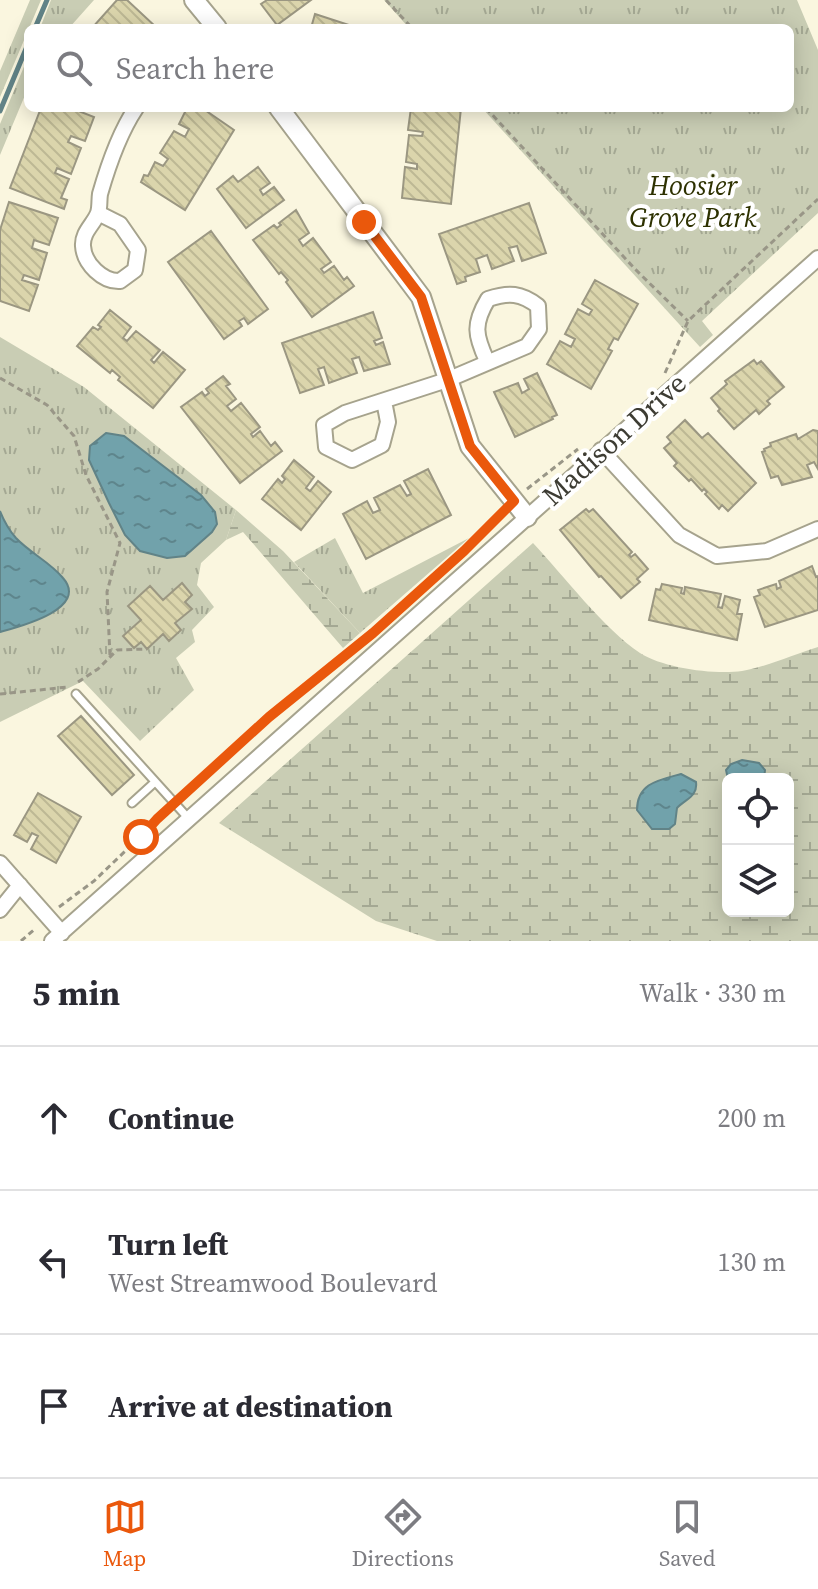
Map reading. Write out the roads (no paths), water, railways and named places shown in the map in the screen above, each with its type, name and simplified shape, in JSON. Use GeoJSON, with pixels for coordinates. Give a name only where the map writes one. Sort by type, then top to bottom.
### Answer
{"type":"FeatureCollection","features":[{"type":"Feature","properties":{"kind":"street"},"geometry":{"type":"LineString","coordinates":[[194,0],[214,24]]}},
{"type":"Feature","properties":{"kind":"street"},"geometry":{"type":"LineString","coordinates":[[98,213],[126,229],[138,250],[135,270],[120,281],[101,277],[85,254],[83,244],[86,232],[98,213],[100,195],[125,127],[134,112]]}},
{"type":"Feature","properties":{"kind":"street"},"geometry":{"type":"LineString","coordinates":[[282,112],[421,297],[470,446],[527,517]]}},
{"type":"Feature","properties":{"kind":"street","name":"Madison Drive"},"geometry":{"type":"LineString","coordinates":[[57,937],[818,258]]}},
{"type":"Feature","properties":{"kind":"street"},"geometry":{"type":"LineString","coordinates":[[384,401],[388,422],[382,445],[352,460],[326,447],[324,425],[345,413],[447,380],[527,346],[539,329],[538,306],[524,295],[504,293],[488,299],[478,316],[477,339],[487,361]]}},
{"type":"Feature","properties":{"kind":"street"},"geometry":{"type":"LineString","coordinates":[[601,450],[679,535],[717,556],[767,551],[818,529]]}},
{"type":"Feature","properties":{"kind":"street"},"geometry":{"type":"LineString","coordinates":[[0,863],[48,917],[57,937]]}},
{"type":"Feature","properties":{"kind":"street"},"geometry":{"type":"LineString","coordinates":[[0,910],[20,885]]}},
{"type":"Feature","properties":{"kind":"lane"},"geometry":{"type":"LineString","coordinates":[[76,694],[189,819]]}},
{"type":"Feature","properties":{"kind":"lane"},"geometry":{"type":"LineString","coordinates":[[132,803],[155,782]]}},
{"type":"Feature","properties":{"kind":"water"},"geometry":{"type":"Polygon","coordinates":[[[106,433],[124,436],[201,495],[215,512],[217,524],[212,532],[185,556],[167,558],[140,551],[125,535],[89,460],[90,446],[106,433]]]}},
{"type":"Feature","properties":{"kind":"water"},"geometry":{"type":"Polygon","coordinates":[[[0,511],[16,538],[58,572],[69,589],[67,599],[48,615],[0,632],[0,511]]]}},
{"type":"Feature","properties":{"kind":"water"},"geometry":{"type":"Polygon","coordinates":[[[742,760],[759,763],[765,773],[727,773],[731,764],[742,760]]]}},
{"type":"Feature","properties":{"kind":"water"},"geometry":{"type":"Polygon","coordinates":[[[681,774],[696,782],[695,791],[677,808],[675,824],[669,829],[652,829],[637,810],[641,794],[651,784],[681,774]]]}},
{"type":"Feature","properties":{"kind":"waterway"},"geometry":{"type":"LineString","coordinates":[[37,24],[47,0]]}},
{"type":"Feature","properties":{"kind":"waterway"},"geometry":{"type":"LineString","coordinates":[[0,111],[24,54]]}},
{"type":"Feature","properties":{"kind":"park label","name":"Hoosier Grove Park"},"geometry":{"type":"Point","coordinates":[693,201]}}]}
